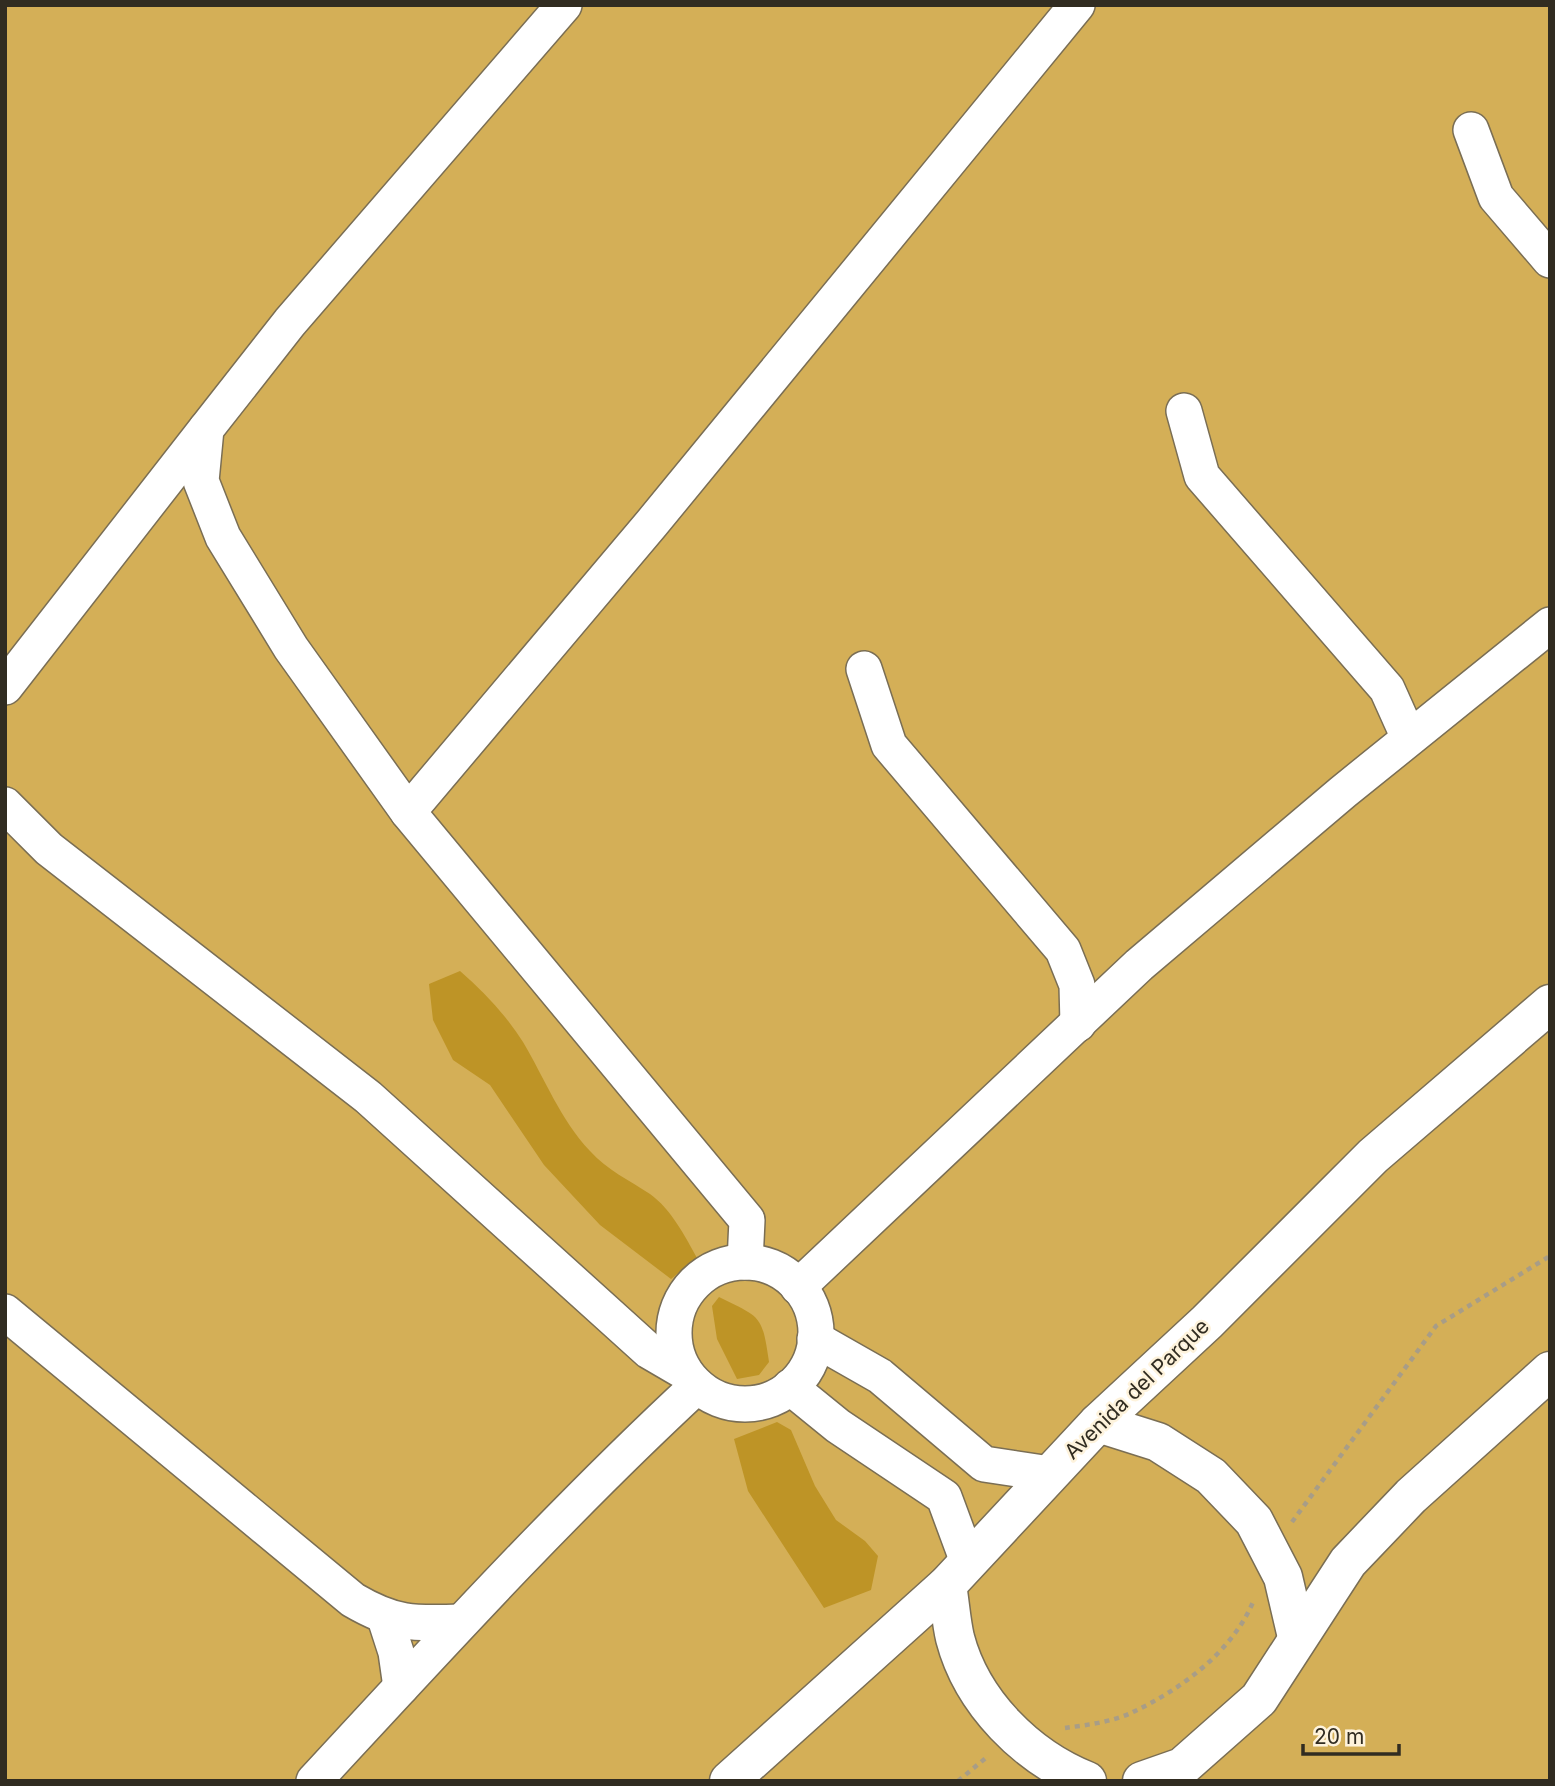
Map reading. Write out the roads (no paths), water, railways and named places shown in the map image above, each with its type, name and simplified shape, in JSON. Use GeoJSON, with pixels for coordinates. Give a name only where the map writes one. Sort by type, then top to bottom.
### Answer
{"type":"FeatureCollection","features":[{"type":"Feature","properties":{"kind":"main road","name":"Avenida del Parque"},"geometry":{"type":"LineString","coordinates":[[729,1781],[957,1573],[1098,1423],[1207,1322],[1373,1156],[1550,1004]]}},
{"type":"Feature","properties":{"kind":"main road"},"geometry":{"type":"LineString","coordinates":[[1142,1781],[1182,1767],[1259,1699],[1348,1562],[1411,1496],[1550,1371]]}},
{"type":"Feature","properties":{"kind":"main road"},"geometry":{"type":"LineString","coordinates":[[1098,1423],[1158,1442],[1190,1462],[1211,1476],[1254,1521],[1283,1577],[1297,1637]]}},
{"type":"Feature","properties":{"kind":"main road"},"geometry":{"type":"LineString","coordinates":[[957,1573],[956,1640],[979,1692],[1014,1736],[1060,1770],[1087,1781]]}},
{"type":"Feature","properties":{"kind":"street"},"geometry":{"type":"LineString","coordinates":[[5,687],[290,322],[564,5]]}},
{"type":"Feature","properties":{"kind":"street"},"geometry":{"type":"LineString","coordinates":[[408,811],[652,523],[1077,5]]}},
{"type":"Feature","properties":{"kind":"street"},"geometry":{"type":"LineString","coordinates":[[1471,130],[1496,197],[1550,260]]}},
{"type":"Feature","properties":{"kind":"street"},"geometry":{"type":"LineString","coordinates":[[1184,411],[1202,476],[1387,689],[1409,738]]}},
{"type":"Feature","properties":{"kind":"street"},"geometry":{"type":"LineString","coordinates":[[206,429],[201,481],[223,537],[291,648],[408,811],[747,1220],[745,1262]]}},
{"type":"Feature","properties":{"kind":"street"},"geometry":{"type":"LineString","coordinates":[[798,1287],[1139,965],[1409,738],[1550,625]]}},
{"type":"Feature","properties":{"kind":"street"},"geometry":{"type":"LineString","coordinates":[[864,669],[889,746],[1063,950],[1077,985],[1077,1024]]}},
{"type":"Feature","properties":{"kind":"street"},"geometry":{"type":"LineString","coordinates":[[5,805],[49,849],[368,1097],[649,1351],[714,1397],[733,1403],[754,1403],[773,1398],[803,1374],[815,1339],[812,1311],[798,1287],[775,1269],[745,1262],[724,1265],[704,1275],[688,1290],[678,1309],[673,1330],[676,1352],[691,1379]]}},
{"type":"Feature","properties":{"kind":"street"},"geometry":{"type":"LineString","coordinates":[[5,826],[49,849]]}},
{"type":"Feature","properties":{"kind":"street"},"geometry":{"type":"LineString","coordinates":[[5,1312],[254,1521],[353,1600],[385,1618],[421,1624],[460,1622]]}},
{"type":"Feature","properties":{"kind":"street"},"geometry":{"type":"LineString","coordinates":[[815,1339],[880,1376],[984,1464],[1050,1474]]}},
{"type":"Feature","properties":{"kind":"street"},"geometry":{"type":"LineString","coordinates":[[314,1781],[460,1622],[631,1447],[691,1379]]}},
{"type":"Feature","properties":{"kind":"street"},"geometry":{"type":"LineString","coordinates":[[790,1387],[838,1426],[944,1497],[957,1573]]}},
{"type":"Feature","properties":{"kind":"street"},"geometry":{"type":"LineString","coordinates":[[385,1618],[396,1652],[401,1687]]}}]}
